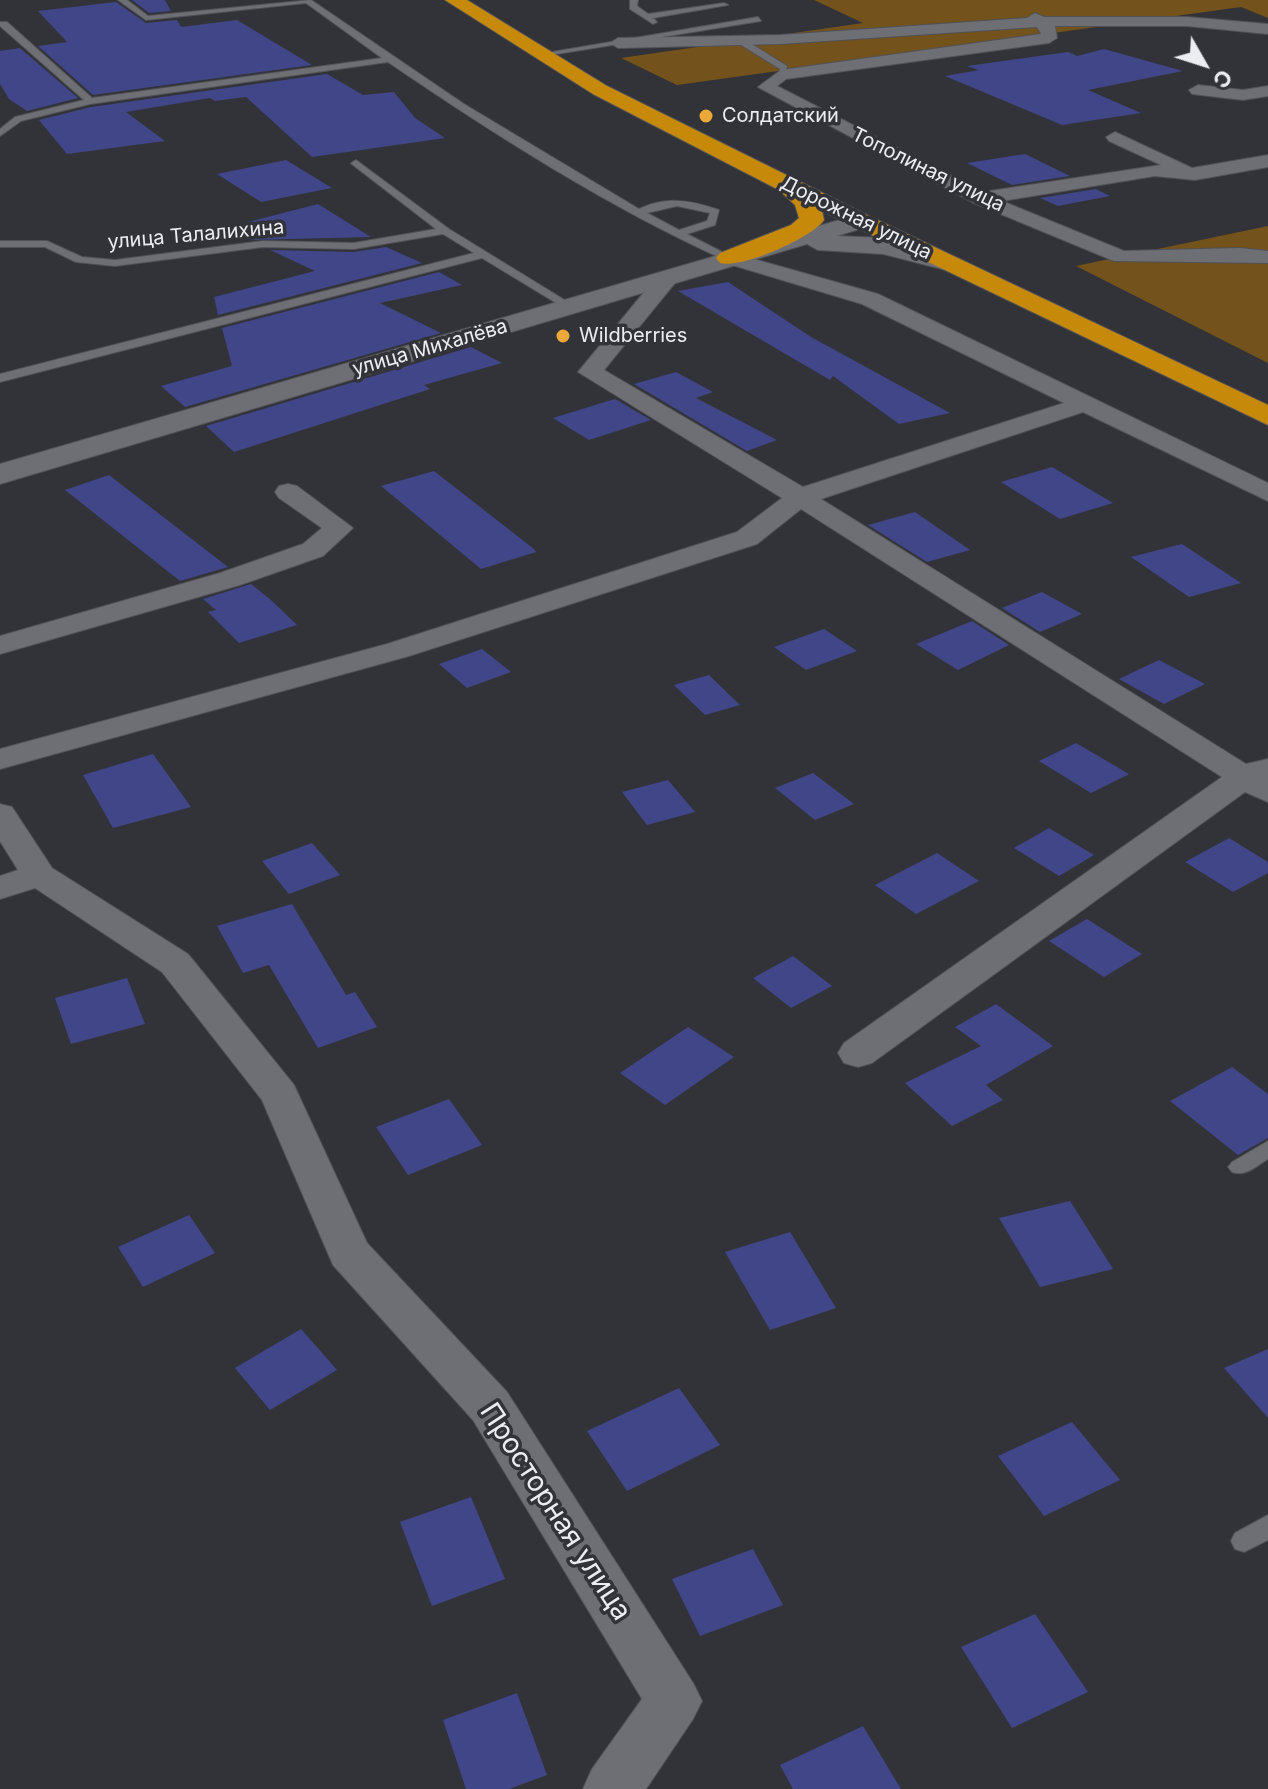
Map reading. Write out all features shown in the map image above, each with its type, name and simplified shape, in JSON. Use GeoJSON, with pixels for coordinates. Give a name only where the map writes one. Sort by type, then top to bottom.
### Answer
{"type":"FeatureCollection","features":[{"type":"Feature","properties":{"kind":"highway","name":"Дорожная улица"},"geometry":{"type":"LineString","coordinates":[[454,0],[538,55],[788,185],[1268,416]]}},
{"type":"Feature","properties":{"kind":"highway"},"geometry":{"type":"LineString","coordinates":[[729,258],[800,230],[812,220],[804,199],[788,185]]}},
{"type":"Feature","properties":{"kind":"street"},"geometry":{"type":"LineString","coordinates":[[618,43],[744,43],[883,26],[1152,14],[1268,29]]}},
{"type":"Feature","properties":{"kind":"street"},"geometry":{"type":"LineString","coordinates":[[781,75],[1049,38],[1049,29],[1035,18]]}},
{"type":"Feature","properties":{"kind":"street","name":"Тополиная улица"},"geometry":{"type":"LineString","coordinates":[[781,75],[766,87],[774,94],[981,199],[1121,257],[1240,254],[1268,257]]}},
{"type":"Feature","properties":{"kind":"street"},"geometry":{"type":"LineString","coordinates":[[1198,90],[1243,95],[1268,91]]}},
{"type":"Feature","properties":{"kind":"street"},"geometry":{"type":"LineString","coordinates":[[1243,95],[1268,106]]}},
{"type":"Feature","properties":{"kind":"street"},"geometry":{"type":"LineString","coordinates":[[1115,137],[1195,174]]}},
{"type":"Feature","properties":{"kind":"street"},"geometry":{"type":"LineString","coordinates":[[981,199],[1155,170],[1195,174],[1268,161]]}},
{"type":"Feature","properties":{"kind":"street","name":"улица Михалёва"},"geometry":{"type":"LineString","coordinates":[[0,474],[860,221]]}},
{"type":"Feature","properties":{"kind":"street"},"geometry":{"type":"LineString","coordinates":[[729,258],[790,245],[853,242],[946,262]]}},
{"type":"Feature","properties":{"kind":"street"},"geometry":{"type":"LineString","coordinates":[[729,258],[870,299],[1081,405],[1268,493]]}},
{"type":"Feature","properties":{"kind":"street"},"geometry":{"type":"LineString","coordinates":[[668,278],[590,372],[1260,778],[858,1053]]}},
{"type":"Feature","properties":{"kind":"street"},"geometry":{"type":"LineString","coordinates":[[0,759],[398,650],[747,538],[800,497],[1081,405]]}},
{"type":"Feature","properties":{"kind":"street"},"geometry":{"type":"LineString","coordinates":[[0,645],[230,579],[313,550],[339,528],[288,492]]}},
{"type":"Feature","properties":{"kind":"street","name":"Просторная улица"},"geometry":{"type":"LineString","coordinates":[[0,814],[20,881],[175,963],[280,1095],[349,1253],[490,1406],[507,1432],[674,1701],[612,1789]]}},
{"type":"Feature","properties":{"kind":"lane"},"geometry":{"type":"LineString","coordinates":[[122,0],[146,18],[307,1],[386,60],[675,235],[729,258]]}},
{"type":"Feature","properties":{"kind":"lane"},"geometry":{"type":"LineString","coordinates":[[634,0],[633,7],[663,30],[659,35]]}},
{"type":"Feature","properties":{"kind":"lane"},"geometry":{"type":"LineString","coordinates":[[538,55],[758,19],[711,0]]}},
{"type":"Feature","properties":{"kind":"lane"},"geometry":{"type":"LineString","coordinates":[[646,17],[724,5]]}},
{"type":"Feature","properties":{"kind":"lane"},"geometry":{"type":"LineString","coordinates":[[0,24],[90,101]]}},
{"type":"Feature","properties":{"kind":"lane"},"geometry":{"type":"LineString","coordinates":[[744,43],[778,62],[784,68],[781,75]]}},
{"type":"Feature","properties":{"kind":"lane"},"geometry":{"type":"LineString","coordinates":[[0,133],[18,119],[90,101],[386,60]]}},
{"type":"Feature","properties":{"kind":"lane"},"geometry":{"type":"LineString","coordinates":[[356,163],[445,231],[570,307]]}},
{"type":"Feature","properties":{"kind":"lane"},"geometry":{"type":"LineString","coordinates":[[639,213],[672,201],[692,203],[715,212],[711,223],[675,235]]}},
{"type":"Feature","properties":{"kind":"lane","name":"улица Талалихина"},"geometry":{"type":"LineString","coordinates":[[0,244],[47,244],[80,260],[115,263],[263,244],[354,246],[445,231]]}},
{"type":"Feature","properties":{"kind":"lane"},"geometry":{"type":"LineString","coordinates":[[0,378],[484,254]]}},
{"type":"Feature","properties":{"kind":"lane"},"geometry":{"type":"LineString","coordinates":[[1239,1167],[1268,1149]]}},
{"type":"Feature","properties":{"kind":"lane"},"geometry":{"type":"LineString","coordinates":[[1244,1541],[1268,1526]]}},
{"type":"Feature","properties":{"kind":"shaded area"},"geometry":{"type":"Polygon","coordinates":[[[814,0],[1268,0],[1268,18],[1241,7],[677,85],[621,58],[863,23],[814,0]]]}},
{"type":"Feature","properties":{"kind":"shaded area"},"geometry":{"type":"Polygon","coordinates":[[[1268,226],[1268,363],[1076,266],[1268,226]]]}},
{"type":"Feature","properties":{"kind":"building"},"geometry":{"type":"Polygon","coordinates":[[[132,0],[165,0],[171,11],[149,13],[132,0]]]}},
{"type":"Feature","properties":{"kind":"building"},"geometry":{"type":"Polygon","coordinates":[[[116,2],[146,23],[177,20],[181,27],[237,20],[312,65],[93,95],[38,46],[67,42],[38,11],[116,2]]]}},
{"type":"Feature","properties":{"kind":"building"},"geometry":{"type":"Polygon","coordinates":[[[20,48],[78,98],[27,111],[9,99],[0,84],[0,51],[20,48]]]}},
{"type":"Feature","properties":{"kind":"building"},"geometry":{"type":"Polygon","coordinates":[[[1104,49],[1183,71],[1088,90],[1141,113],[1062,125],[945,76],[979,70],[967,66],[1068,52],[1077,56],[1104,49]]]}},
{"type":"Feature","properties":{"kind":"building"},"geometry":{"type":"Polygon","coordinates":[[[327,74],[363,95],[394,92],[415,118],[445,138],[312,157],[246,97],[215,101],[210,98],[126,112],[165,141],[67,154],[39,120],[91,107],[327,74]]]}},
{"type":"Feature","properties":{"kind":"building"},"geometry":{"type":"Polygon","coordinates":[[[1025,154],[1070,176],[1012,185],[967,163],[1025,154]]]}},
{"type":"Feature","properties":{"kind":"building"},"geometry":{"type":"Polygon","coordinates":[[[286,160],[332,188],[261,202],[217,174],[286,160]]]}},
{"type":"Feature","properties":{"kind":"building"},"geometry":{"type":"Polygon","coordinates":[[[1096,189],[1110,196],[1058,206],[1040,198],[1096,189]]]}},
{"type":"Feature","properties":{"kind":"building"},"geometry":{"type":"Polygon","coordinates":[[[318,204],[371,237],[249,240],[225,228],[318,204]]]}},
{"type":"Feature","properties":{"kind":"building"},"geometry":{"type":"Polygon","coordinates":[[[386,247],[422,263],[218,315],[214,297],[315,271],[270,250],[354,252],[386,247]]]}},
{"type":"Feature","properties":{"kind":"building"},"geometry":{"type":"Polygon","coordinates":[[[439,272],[462,285],[380,303],[441,333],[185,407],[161,386],[232,366],[222,328],[439,272]]]}},
{"type":"Feature","properties":{"kind":"building"},"geometry":{"type":"Polygon","coordinates":[[[728,282],[811,337],[950,413],[899,424],[833,376],[830,380],[678,291],[728,282]]]}},
{"type":"Feature","properties":{"kind":"building"},"geometry":{"type":"Polygon","coordinates":[[[471,347],[502,363],[424,385],[430,389],[234,452],[206,426],[471,347]]]}},
{"type":"Feature","properties":{"kind":"building"},"geometry":{"type":"Polygon","coordinates":[[[676,372],[713,392],[696,398],[777,440],[747,451],[634,384],[676,372]]]}},
{"type":"Feature","properties":{"kind":"building"},"geometry":{"type":"Polygon","coordinates":[[[615,399],[651,420],[589,440],[553,418],[615,399]]]}},
{"type":"Feature","properties":{"kind":"building"},"geometry":{"type":"Polygon","coordinates":[[[1052,467],[1113,503],[1060,519],[1001,482],[1052,467]]]}},
{"type":"Feature","properties":{"kind":"building"},"geometry":{"type":"Polygon","coordinates":[[[434,471],[536,552],[481,569],[381,486],[434,471]]]}},
{"type":"Feature","properties":{"kind":"building"},"geometry":{"type":"Polygon","coordinates":[[[109,475],[228,567],[180,581],[65,490],[109,475]]]}},
{"type":"Feature","properties":{"kind":"building"},"geometry":{"type":"Polygon","coordinates":[[[915,512],[970,550],[927,562],[868,525],[915,512]]]}},
{"type":"Feature","properties":{"kind":"building"},"geometry":{"type":"Polygon","coordinates":[[[1182,544],[1241,583],[1189,597],[1131,557],[1182,544]]]}},
{"type":"Feature","properties":{"kind":"building"},"geometry":{"type":"Polygon","coordinates":[[[251,584],[297,625],[239,643],[208,612],[216,610],[203,599],[251,584]]]}},
{"type":"Feature","properties":{"kind":"building"},"geometry":{"type":"Polygon","coordinates":[[[1042,592],[1082,614],[1040,632],[1002,608],[1042,592]]]}},
{"type":"Feature","properties":{"kind":"building"},"geometry":{"type":"Polygon","coordinates":[[[972,621],[1009,645],[958,670],[916,644],[972,621]]]}},
{"type":"Feature","properties":{"kind":"building"},"geometry":{"type":"Polygon","coordinates":[[[824,629],[857,651],[806,670],[774,647],[824,629]]]}},
{"type":"Feature","properties":{"kind":"building"},"geometry":{"type":"Polygon","coordinates":[[[482,649],[511,672],[467,688],[439,664],[482,649]]]}},
{"type":"Feature","properties":{"kind":"building"},"geometry":{"type":"Polygon","coordinates":[[[1159,660],[1205,684],[1164,704],[1119,679],[1159,660]]]}},
{"type":"Feature","properties":{"kind":"building"},"geometry":{"type":"Polygon","coordinates":[[[709,675],[740,705],[705,715],[674,685],[709,675]]]}},
{"type":"Feature","properties":{"kind":"building"},"geometry":{"type":"Polygon","coordinates":[[[1076,743],[1129,774],[1091,793],[1039,761],[1076,743]]]}},
{"type":"Feature","properties":{"kind":"building"},"geometry":{"type":"Polygon","coordinates":[[[153,754],[191,807],[113,828],[83,775],[153,754]]]}},
{"type":"Feature","properties":{"kind":"building"},"geometry":{"type":"Polygon","coordinates":[[[813,773],[854,804],[815,820],[775,788],[813,773]]]}},
{"type":"Feature","properties":{"kind":"building"},"geometry":{"type":"Polygon","coordinates":[[[668,780],[695,812],[647,825],[622,792],[668,780]]]}},
{"type":"Feature","properties":{"kind":"building"},"geometry":{"type":"Polygon","coordinates":[[[1049,828],[1094,855],[1059,876],[1014,848],[1049,828]]]}},
{"type":"Feature","properties":{"kind":"building"},"geometry":{"type":"Polygon","coordinates":[[[1229,838],[1268,862],[1268,873],[1233,892],[1185,862],[1229,838]]]}},
{"type":"Feature","properties":{"kind":"building"},"geometry":{"type":"Polygon","coordinates":[[[312,843],[340,875],[289,894],[262,861],[312,843]]]}},
{"type":"Feature","properties":{"kind":"building"},"geometry":{"type":"Polygon","coordinates":[[[937,853],[979,881],[916,914],[875,885],[937,853]]]}},
{"type":"Feature","properties":{"kind":"building"},"geometry":{"type":"Polygon","coordinates":[[[292,904],[346,995],[355,992],[377,1027],[318,1048],[269,965],[243,973],[217,926],[292,904]]]}},
{"type":"Feature","properties":{"kind":"building"},"geometry":{"type":"Polygon","coordinates":[[[1087,919],[1142,954],[1104,977],[1049,941],[1087,919]]]}},
{"type":"Feature","properties":{"kind":"building"},"geometry":{"type":"Polygon","coordinates":[[[793,956],[832,986],[791,1008],[753,978],[793,956]]]}},
{"type":"Feature","properties":{"kind":"building"},"geometry":{"type":"Polygon","coordinates":[[[127,978],[145,1024],[71,1044],[55,998],[127,978]]]}},
{"type":"Feature","properties":{"kind":"building"},"geometry":{"type":"Polygon","coordinates":[[[996,1004],[1053,1046],[986,1085],[1003,1100],[952,1126],[905,1083],[981,1046],[955,1027],[996,1004]]]}},
{"type":"Feature","properties":{"kind":"building"},"geometry":{"type":"Polygon","coordinates":[[[688,1027],[734,1057],[665,1105],[620,1073],[688,1027]]]}},
{"type":"Feature","properties":{"kind":"building"},"geometry":{"type":"Polygon","coordinates":[[[1232,1067],[1268,1094],[1268,1138],[1238,1155],[1170,1101],[1232,1067]]]}},
{"type":"Feature","properties":{"kind":"building"},"geometry":{"type":"Polygon","coordinates":[[[449,1099],[482,1145],[408,1175],[376,1127],[449,1099]]]}},
{"type":"Feature","properties":{"kind":"building"},"geometry":{"type":"Polygon","coordinates":[[[1070,1201],[1113,1269],[1040,1287],[999,1218],[1070,1201]]]}},
{"type":"Feature","properties":{"kind":"building"},"geometry":{"type":"Polygon","coordinates":[[[189,1215],[215,1253],[143,1287],[118,1247],[189,1215]]]}},
{"type":"Feature","properties":{"kind":"building"},"geometry":{"type":"Polygon","coordinates":[[[790,1232],[836,1308],[770,1330],[725,1252],[790,1232]]]}},
{"type":"Feature","properties":{"kind":"building"},"geometry":{"type":"Polygon","coordinates":[[[301,1329],[337,1370],[270,1410],[235,1368],[301,1329]]]}},
{"type":"Feature","properties":{"kind":"building"},"geometry":{"type":"Polygon","coordinates":[[[1268,1349],[1268,1418],[1224,1368],[1268,1349]]]}},
{"type":"Feature","properties":{"kind":"building"},"geometry":{"type":"Polygon","coordinates":[[[679,1388],[720,1445],[627,1491],[587,1431],[679,1388]]]}},
{"type":"Feature","properties":{"kind":"building"},"geometry":{"type":"Polygon","coordinates":[[[1072,1422],[1120,1480],[1044,1516],[998,1456],[1072,1422]]]}},
{"type":"Feature","properties":{"kind":"building"},"geometry":{"type":"Polygon","coordinates":[[[471,1497],[505,1579],[432,1606],[400,1522],[471,1497]]]}},
{"type":"Feature","properties":{"kind":"building"},"geometry":{"type":"Polygon","coordinates":[[[753,1549],[783,1605],[700,1636],[672,1579],[753,1549]]]}},
{"type":"Feature","properties":{"kind":"building"},"geometry":{"type":"Polygon","coordinates":[[[1035,1614],[1088,1692],[1012,1728],[961,1647],[1035,1614]]]}},
{"type":"Feature","properties":{"kind":"building"},"geometry":{"type":"Polygon","coordinates":[[[517,1693],[547,1775],[509,1789],[466,1789],[443,1720],[517,1693]]]}},
{"type":"Feature","properties":{"kind":"building"},"geometry":{"type":"Polygon","coordinates":[[[863,1726],[901,1789],[793,1789],[780,1765],[863,1726]]]}},
{"type":"Feature","properties":{"kind":"place","name":"Солдатский"},"geometry":{"type":"Point","coordinates":[706,116]}},
{"type":"Feature","properties":{"kind":"place","name":"Wildberries"},"geometry":{"type":"Point","coordinates":[563,336]}}]}
